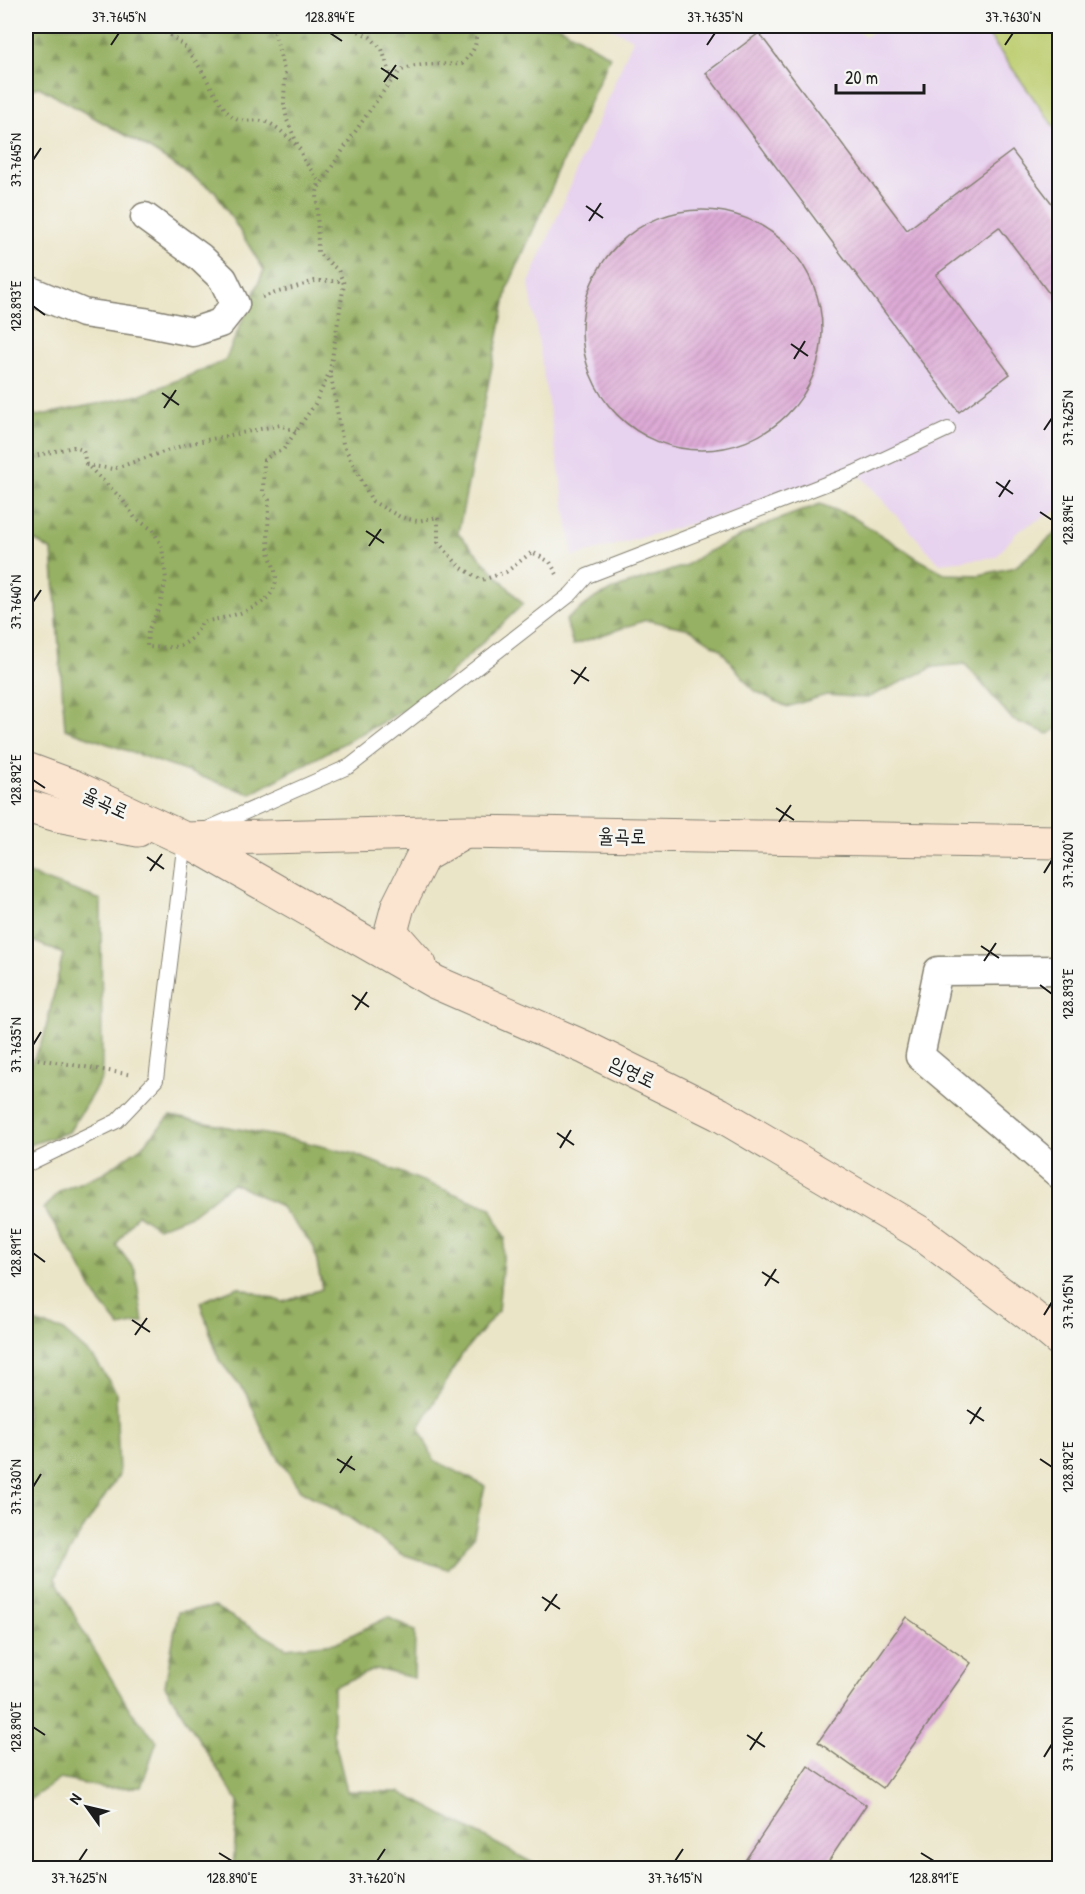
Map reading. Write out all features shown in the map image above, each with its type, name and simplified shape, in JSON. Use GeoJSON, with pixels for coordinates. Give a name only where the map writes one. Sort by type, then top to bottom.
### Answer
{"type":"FeatureCollection","features":[{"type":"Feature","properties":{"kind":"street"},"geometry":{"type":"LineString","coordinates":[[26,289],[83,313],[144,322],[193,333],[220,323],[235,304],[223,279],[200,257],[145,217]]}},
{"type":"Feature","properties":{"kind":"street","name":"율곡로"},"geometry":{"type":"LineString","coordinates":[[26,769],[72,786],[185,839]]}},
{"type":"Feature","properties":{"kind":"street","name":"율곡로"},"geometry":{"type":"LineString","coordinates":[[26,806],[57,815],[185,839],[465,832],[1059,842]]}},
{"type":"Feature","properties":{"kind":"street"},"geometry":{"type":"LineString","coordinates":[[435,982],[391,932],[398,906],[423,856],[465,832]]}},
{"type":"Feature","properties":{"kind":"street","name":"임영로"},"geometry":{"type":"LineString","coordinates":[[185,839],[435,982],[586,1048],[719,1114],[919,1232],[1030,1315],[1059,1340]]}},
{"type":"Feature","properties":{"kind":"street"},"geometry":{"type":"LineString","coordinates":[[1059,970],[938,971],[920,1056],[1059,1175]]}},
{"type":"Feature","properties":{"kind":"lane"},"geometry":{"type":"LineString","coordinates":[[26,1165],[117,1121],[156,1080],[185,839],[350,766],[571,594],[587,576],[854,473],[948,429]]}},
{"type":"Feature","properties":{"kind":"path"},"geometry":{"type":"LineString","coordinates":[[147,26],[156,28],[176,40],[193,55],[220,102],[234,118],[262,121],[276,128],[298,147]]}},
{"type":"Feature","properties":{"kind":"path"},"geometry":{"type":"LineString","coordinates":[[26,458],[73,447],[83,450],[86,465],[122,499],[135,518],[153,530],[162,547],[166,579],[160,606],[148,631],[147,647],[177,648],[196,634],[202,622],[226,618],[256,608],[273,590],[276,578],[269,551],[269,500],[263,493],[264,460],[283,450],[315,404],[330,370],[344,284],[338,270],[318,253],[317,190],[319,182],[311,167],[304,160],[287,120],[284,103],[285,74],[273,26]]}},
{"type":"Feature","properties":{"kind":"path"},"geometry":{"type":"LineString","coordinates":[[348,26],[370,37],[382,49],[393,81]]}},
{"type":"Feature","properties":{"kind":"path"},"geometry":{"type":"LineString","coordinates":[[317,190],[336,159],[400,71],[429,64],[462,64],[474,52],[477,38],[475,26]]}},
{"type":"Feature","properties":{"kind":"path"},"geometry":{"type":"LineString","coordinates":[[235,304],[315,281],[338,281],[341,278]]}},
{"type":"Feature","properties":{"kind":"path"},"geometry":{"type":"LineString","coordinates":[[330,370],[343,444],[372,501],[400,517],[417,521],[438,517],[438,542],[460,567],[482,580],[506,572],[532,552],[550,562],[571,594]]}},
{"type":"Feature","properties":{"kind":"path"},"geometry":{"type":"LineString","coordinates":[[86,465],[112,470],[187,444],[280,425],[297,432]]}},
{"type":"Feature","properties":{"kind":"path"},"geometry":{"type":"LineString","coordinates":[[26,1057],[156,1080]]}},
{"type":"Feature","properties":{"kind":"shaded area"},"geometry":{"type":"Polygon","coordinates":[[[607,26],[854,26],[865,37],[880,26],[1059,26],[1059,509],[1019,530],[996,557],[939,563],[861,476],[573,557],[529,283],[633,39],[607,26]]]}},
{"type":"Feature","properties":{"kind":"green space"},"geometry":{"type":"Polygon","coordinates":[[[26,26],[559,26],[610,56],[508,287],[458,533],[523,604],[421,701],[251,794],[65,729],[52,551],[26,535],[26,409],[37,416],[141,395],[225,361],[264,270],[215,191],[145,146],[39,87],[26,91],[26,26]]]}},
{"type":"Feature","properties":{"kind":"green space"},"geometry":{"type":"Polygon","coordinates":[[[982,26],[1059,26],[1059,134],[982,26]]]}},
{"type":"Feature","properties":{"kind":"green space"},"geometry":{"type":"Polygon","coordinates":[[[820,504],[851,516],[946,574],[979,575],[1015,567],[1059,530],[1059,727],[1049,734],[1013,720],[965,664],[934,667],[867,698],[826,695],[787,707],[753,690],[720,649],[690,629],[646,620],[573,645],[566,620],[595,598],[622,586],[685,566],[703,554],[769,523],[820,504]]]}},
{"type":"Feature","properties":{"kind":"green space"},"geometry":{"type":"Polygon","coordinates":[[[26,873],[101,900],[102,1078],[69,1132],[26,1146],[26,1074],[44,1037],[63,954],[26,938],[26,873]]]}},
{"type":"Feature","properties":{"kind":"green space"},"geometry":{"type":"Polygon","coordinates":[[[170,1116],[296,1140],[354,1154],[491,1208],[505,1238],[498,1311],[461,1356],[419,1428],[434,1460],[485,1486],[473,1538],[447,1569],[402,1554],[348,1517],[300,1490],[267,1441],[247,1395],[219,1360],[200,1302],[238,1287],[283,1302],[322,1289],[314,1247],[279,1205],[233,1183],[193,1214],[158,1228],[137,1214],[116,1245],[135,1270],[143,1322],[120,1327],[96,1297],[75,1257],[44,1209],[60,1191],[103,1173],[141,1147],[170,1116]]]}},
{"type":"Feature","properties":{"kind":"green space"},"geometry":{"type":"Polygon","coordinates":[[[26,1320],[62,1330],[94,1358],[116,1392],[119,1475],[80,1534],[55,1578],[81,1628],[130,1710],[157,1741],[141,1787],[105,1788],[60,1779],[26,1802],[26,1320]]]}},
{"type":"Feature","properties":{"kind":"green space"},"geometry":{"type":"Polygon","coordinates":[[[215,1607],[286,1648],[335,1643],[388,1617],[415,1631],[414,1678],[376,1669],[333,1687],[333,1734],[347,1791],[400,1792],[542,1868],[233,1868],[238,1802],[165,1686],[178,1612],[215,1607]]]}},
{"type":"Feature","properties":{"kind":"building"},"geometry":{"type":"Polygon","coordinates":[[[759,33],[907,230],[1012,151],[1060,214],[1060,308],[999,227],[936,275],[1010,374],[959,412],[706,73],[759,33]]]}},
{"type":"Feature","properties":{"kind":"building"},"geometry":{"type":"Polygon","coordinates":[[[702,210],[725,212],[748,219],[769,230],[787,245],[802,263],[813,284],[820,307],[822,330],[820,353],[813,376],[802,397],[787,415],[769,430],[748,441],[725,448],[702,450],[679,448],[656,441],[635,430],[617,415],[602,397],[591,376],[584,353],[582,330],[584,307],[591,284],[602,263],[617,245],[635,230],[656,219],[679,212],[702,210]]]}},
{"type":"Feature","properties":{"kind":"building"},"geometry":{"type":"Polygon","coordinates":[[[906,1617],[971,1663],[883,1788],[818,1742],[906,1617]]]}},
{"type":"Feature","properties":{"kind":"building"},"geometry":{"type":"Polygon","coordinates":[[[808,1766],[866,1805],[824,1868],[740,1868],[808,1766]]]}}]}
